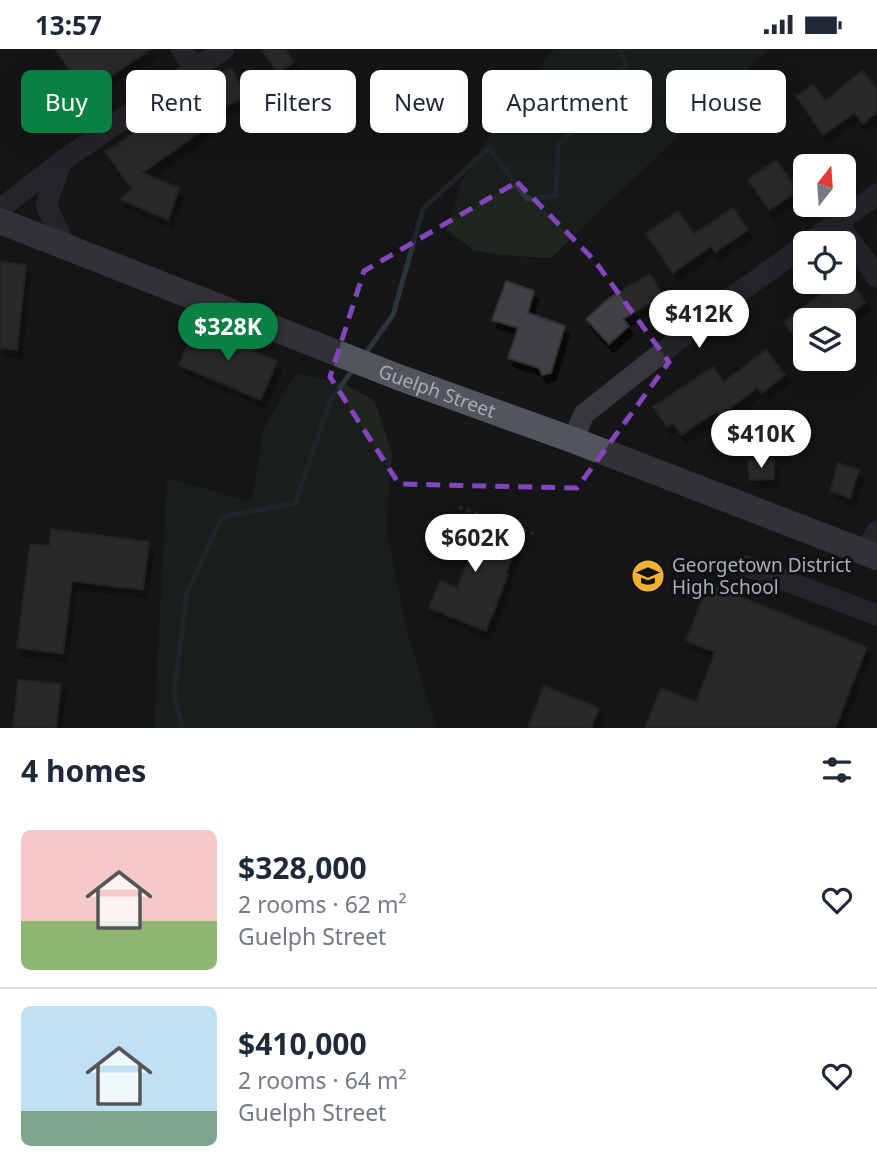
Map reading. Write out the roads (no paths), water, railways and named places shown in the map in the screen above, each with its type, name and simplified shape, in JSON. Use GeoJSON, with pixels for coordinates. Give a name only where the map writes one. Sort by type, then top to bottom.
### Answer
{"type":"FeatureCollection","features":[{"type":"Feature","properties":{"kind":"main road","name":"Guelph Street"},"geometry":{"type":"LineString","coordinates":[[0,221],[398,377],[873,546]]}},
{"type":"Feature","properties":{"kind":"street"},"geometry":{"type":"LineString","coordinates":[[181,49],[195,69]]}},
{"type":"Feature","properties":{"kind":"street"},"geometry":{"type":"LineString","coordinates":[[0,209],[62,161],[224,49]]}},
{"type":"Feature","properties":{"kind":"street"},"geometry":{"type":"LineString","coordinates":[[62,161],[46,205],[65,245]]}},
{"type":"Feature","properties":{"kind":"street"},"geometry":{"type":"LineString","coordinates":[[825,231],[877,194]]}},
{"type":"Feature","properties":{"kind":"street"},"geometry":{"type":"LineString","coordinates":[[837,223],[877,277]]}},
{"type":"Feature","properties":{"kind":"street"},"geometry":{"type":"LineString","coordinates":[[573,440],[584,414],[731,298],[793,253]]}},
{"type":"Feature","properties":{"kind":"street"},"geometry":{"type":"LineString","coordinates":[[746,566],[877,615]]}},
{"type":"Feature","properties":{"kind":"waterway"},"geometry":{"type":"LineString","coordinates":[[363,357],[393,315],[423,209],[489,148],[527,199],[556,196],[558,144],[598,110],[626,64],[619,49]]}},
{"type":"Feature","properties":{"kind":"waterway"},"geometry":{"type":"LineString","coordinates":[[182,728],[174,692],[187,593],[222,517],[295,503],[330,401],[355,367]]}},
{"type":"Feature","properties":{"kind":"place","name":"Georgetown District High School"},"geometry":{"type":"Point","coordinates":[648,576]}}]}
